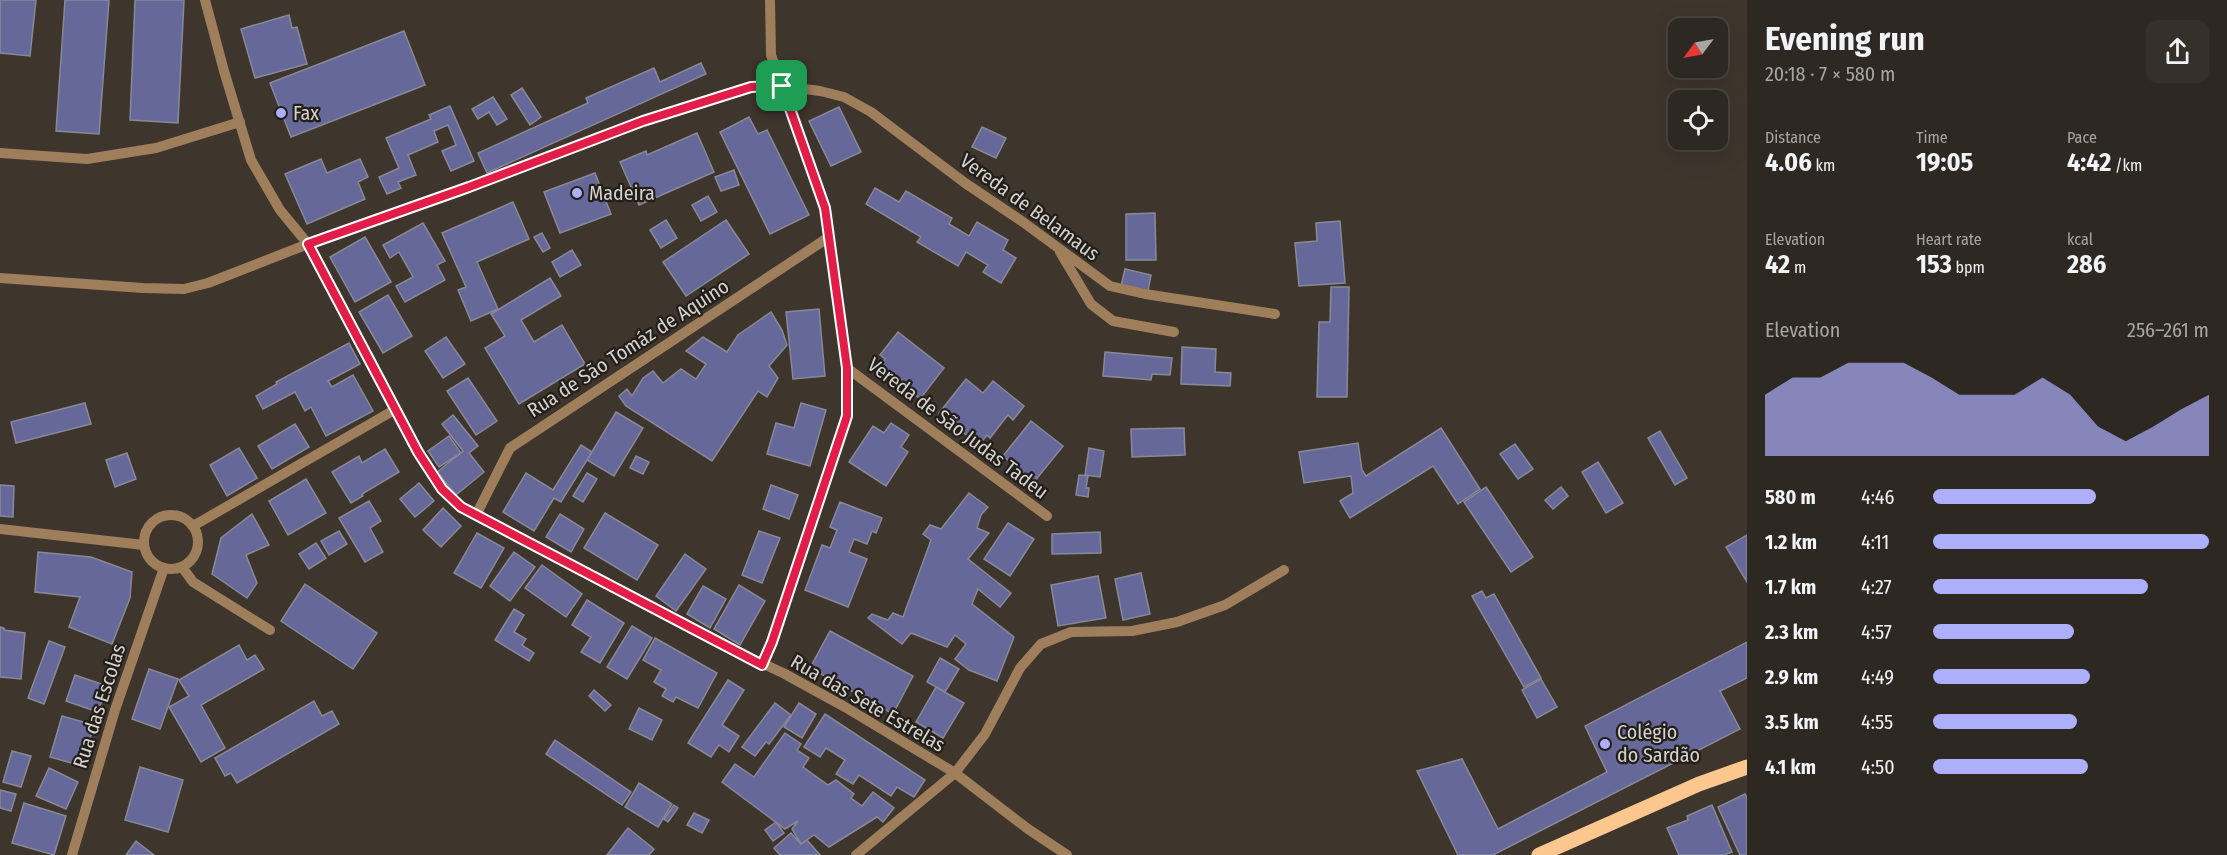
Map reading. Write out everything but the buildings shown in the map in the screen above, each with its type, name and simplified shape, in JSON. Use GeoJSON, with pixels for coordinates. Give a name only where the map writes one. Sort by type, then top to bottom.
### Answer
{"type":"FeatureCollection","features":[{"type":"Feature","properties":{"kind":"main road"},"geometry":{"type":"LineString","coordinates":[[1539,855],[1699,784],[1747,767]]}},
{"type":"Feature","properties":{"kind":"street","name":"Rua das Sete Estrelas"},"geometry":{"type":"LineString","coordinates":[[206,0],[251,160],[280,210],[308,244],[418,452],[442,489],[461,507],[845,707],[955,774],[1028,830],[1067,855]]}},
{"type":"Feature","properties":{"kind":"street"},"geometry":{"type":"LineString","coordinates":[[762,665],[772,642],[847,416],[847,368],[825,208],[771,55],[770,0]]}},
{"type":"Feature","properties":{"kind":"street","name":"Vereda de Belamaus"},"geometry":{"type":"LineString","coordinates":[[0,278],[184,289],[208,283],[643,121],[751,87],[782,86],[844,97],[871,112],[965,183],[1110,286],[1145,294],[1275,314]]}},
{"type":"Feature","properties":{"kind":"street"},"geometry":{"type":"LineString","coordinates":[[0,153],[87,159],[156,148],[240,122]]}},
{"type":"Feature","properties":{"kind":"street","name":"Rua de São Tomáz de Aquino"},"geometry":{"type":"LineString","coordinates":[[476,515],[510,448],[829,237]]}},
{"type":"Feature","properties":{"kind":"street"},"geometry":{"type":"LineString","coordinates":[[1059,249],[1090,304],[1113,321],[1174,332]]}},
{"type":"Feature","properties":{"kind":"street","name":"Vereda de São Judas Tadeu"},"geometry":{"type":"LineString","coordinates":[[847,368],[1047,516]]}},
{"type":"Feature","properties":{"kind":"street"},"geometry":{"type":"LineString","coordinates":[[193,526],[396,409]]}},
{"type":"Feature","properties":{"kind":"street"},"geometry":{"type":"LineString","coordinates":[[179,516],[193,526],[197,533],[197,549],[194,556],[182,567],[164,568],[150,560],[144,545],[148,528],[161,517],[179,516]]}},
{"type":"Feature","properties":{"kind":"street"},"geometry":{"type":"LineString","coordinates":[[0,529],[144,545]]}},
{"type":"Feature","properties":{"kind":"street"},"geometry":{"type":"LineString","coordinates":[[182,567],[193,582],[270,630]]}},
{"type":"Feature","properties":{"kind":"street","name":"Rua das Escolas"},"geometry":{"type":"LineString","coordinates":[[72,855],[115,710],[164,568]]}},
{"type":"Feature","properties":{"kind":"street"},"geometry":{"type":"LineString","coordinates":[[856,855],[955,774],[985,734],[1020,668],[1041,644],[1071,632],[1132,631],[1177,622],[1225,605],[1284,570]]}},
{"type":"Feature","properties":{"kind":"place","name":"Fax"},"geometry":{"type":"Point","coordinates":[281,113]}},
{"type":"Feature","properties":{"kind":"place","name":"Madeira"},"geometry":{"type":"Point","coordinates":[577,193]}},
{"type":"Feature","properties":{"kind":"place","name":"Colégio do Sardão"},"geometry":{"type":"Point","coordinates":[1605,744]}},
{"type":"Feature","properties":{"kind":"route"},"geometry":{"type":"LineString","coordinates":[[782,86],[825,208],[847,368],[847,416],[772,642],[762,665],[461,507],[442,489],[418,452],[308,244],[469,187],[643,121],[751,87],[782,86]]}}]}
